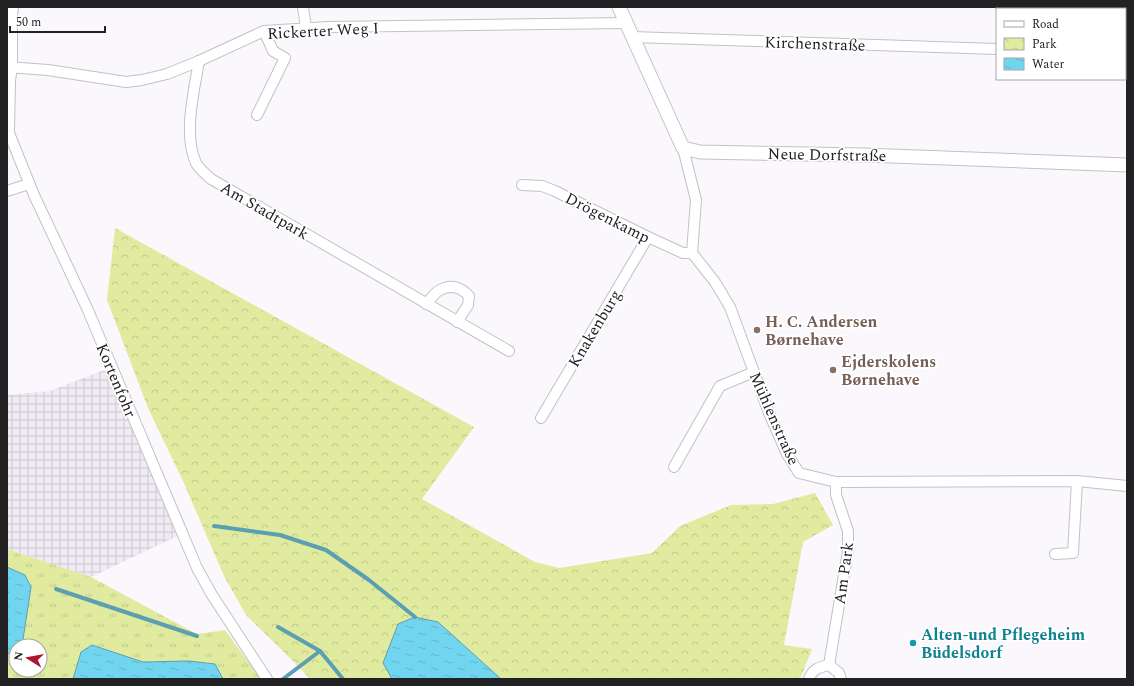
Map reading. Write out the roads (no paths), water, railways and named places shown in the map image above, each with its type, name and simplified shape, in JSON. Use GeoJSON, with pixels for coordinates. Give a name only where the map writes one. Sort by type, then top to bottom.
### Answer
{"type":"FeatureCollection","features":[{"type":"Feature","properties":{"kind":"street","name":"Kortenfohr"},"geometry":{"type":"LineString","coordinates":[[13,7],[9,133],[29,184],[87,308],[197,568],[212,595],[267,679]]}},
{"type":"Feature","properties":{"kind":"street"},"geometry":{"type":"LineString","coordinates":[[303,7],[306,28]]}},
{"type":"Feature","properties":{"kind":"street"},"geometry":{"type":"LineString","coordinates":[[619,7],[682,148],[696,200],[692,253]]}},
{"type":"Feature","properties":{"kind":"street","name":"Rickerter Weg I"},"geometry":{"type":"LineString","coordinates":[[10,67],[48,70],[126,82],[167,74],[264,31],[306,28],[626,23]]}},
{"type":"Feature","properties":{"kind":"street"},"geometry":{"type":"LineString","coordinates":[[257,115],[285,58],[272,51],[264,31]]}},
{"type":"Feature","properties":{"kind":"street","name":"Kirchenstraße"},"geometry":{"type":"LineString","coordinates":[[632,37],[996,49]]}},
{"type":"Feature","properties":{"kind":"street","name":"Am Stadtpark"},"geometry":{"type":"LineString","coordinates":[[199,61],[191,107],[190,126],[192,149],[197,165],[211,179],[509,351]]}},
{"type":"Feature","properties":{"kind":"street","name":"Neue Dorfstraße"},"geometry":{"type":"LineString","coordinates":[[682,148],[700,152],[865,155],[1127,165]]}},
{"type":"Feature","properties":{"kind":"street"},"geometry":{"type":"LineString","coordinates":[[7,191],[29,184]]}},
{"type":"Feature","properties":{"kind":"street","name":"Drögenkamp"},"geometry":{"type":"LineString","coordinates":[[522,185],[542,186],[555,190],[648,238],[683,253],[692,253]]}},
{"type":"Feature","properties":{"kind":"street","name":"Knakenburg"},"geometry":{"type":"LineString","coordinates":[[541,418],[648,238]]}},
{"type":"Feature","properties":{"kind":"street","name":"Mühlenstraße"},"geometry":{"type":"LineString","coordinates":[[692,253],[715,282],[730,307],[772,420],[787,454],[799,473],[836,482],[1077,481],[1127,486]]}},
{"type":"Feature","properties":{"kind":"street"},"geometry":{"type":"LineString","coordinates":[[426,304],[439,290],[453,286],[463,290],[469,296],[468,305],[457,322]]}},
{"type":"Feature","properties":{"kind":"street"},"geometry":{"type":"LineString","coordinates":[[674,467],[720,386],[754,372]]}},
{"type":"Feature","properties":{"kind":"street"},"geometry":{"type":"LineString","coordinates":[[1055,554],[1073,553],[1077,481]]}},
{"type":"Feature","properties":{"kind":"street","name":"Am Park"},"geometry":{"type":"LineString","coordinates":[[829,666],[848,551],[848,531],[836,495],[836,482]]}},
{"type":"Feature","properties":{"kind":"street"},"geometry":{"type":"LineString","coordinates":[[809,679],[818,667],[829,666],[839,673],[841,679]]}},
{"type":"Feature","properties":{"kind":"water"},"geometry":{"type":"Polygon","coordinates":[[[7,567],[25,575],[31,587],[23,638],[8,638],[7,653],[7,567]]]}},
{"type":"Feature","properties":{"kind":"water"},"geometry":{"type":"Polygon","coordinates":[[[415,617],[438,622],[501,679],[392,679],[383,663],[398,624],[415,617]]]}},
{"type":"Feature","properties":{"kind":"water"},"geometry":{"type":"Polygon","coordinates":[[[92,645],[143,662],[189,661],[215,664],[223,679],[73,679],[81,652],[92,645]]]}},
{"type":"Feature","properties":{"kind":"waterway"},"geometry":{"type":"LineString","coordinates":[[214,526],[280,535],[326,550],[369,580],[415,617]]}},
{"type":"Feature","properties":{"kind":"waterway"},"geometry":{"type":"LineString","coordinates":[[56,589],[197,636]]}},
{"type":"Feature","properties":{"kind":"waterway"},"geometry":{"type":"LineString","coordinates":[[278,627],[320,651]]}},
{"type":"Feature","properties":{"kind":"waterway"},"geometry":{"type":"LineString","coordinates":[[283,679],[320,651],[343,679]]}},
{"type":"Feature","properties":{"kind":"place","name":"H. C. Andersen Børnehave"},"geometry":{"type":"Point","coordinates":[757,330]}},
{"type":"Feature","properties":{"kind":"place","name":"Ejderskolens Børnehave"},"geometry":{"type":"Point","coordinates":[833,370]}},
{"type":"Feature","properties":{"kind":"place","name":"Alten-und Pflegeheim Büdelsdorf"},"geometry":{"type":"Point","coordinates":[913,643]}}]}
